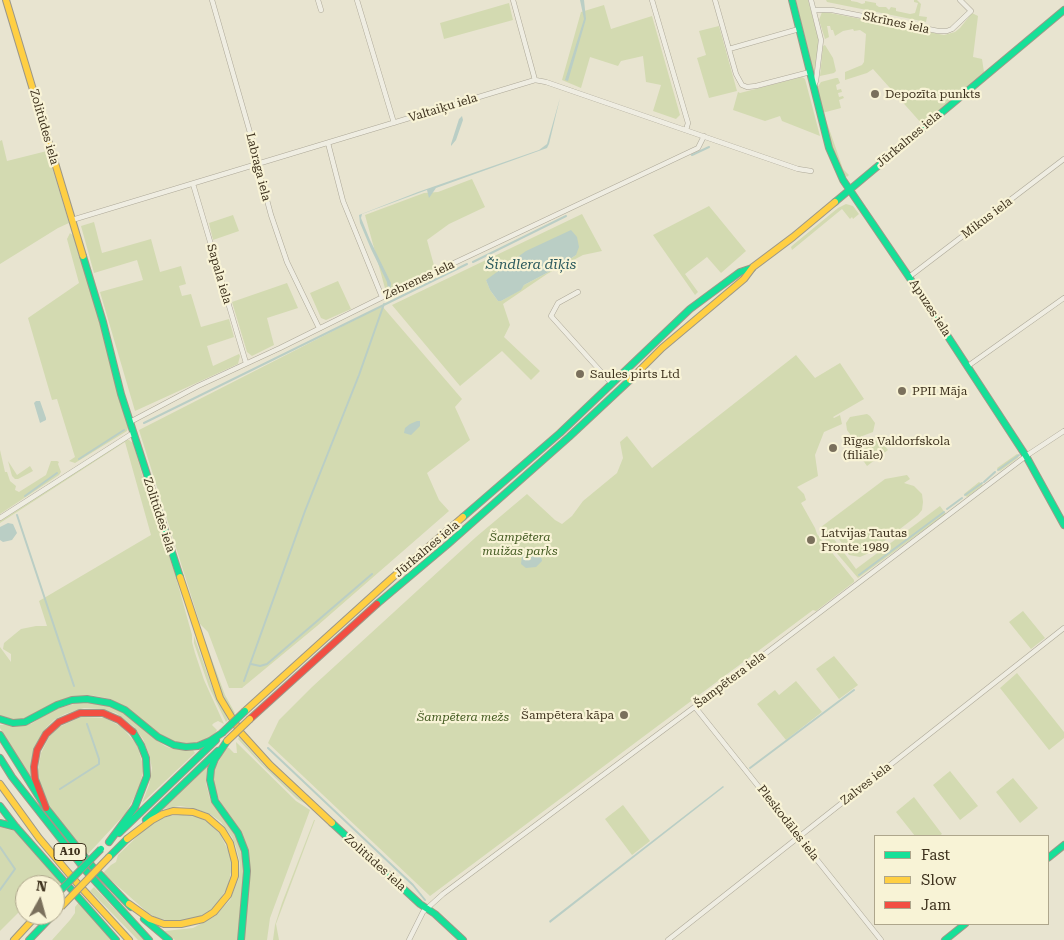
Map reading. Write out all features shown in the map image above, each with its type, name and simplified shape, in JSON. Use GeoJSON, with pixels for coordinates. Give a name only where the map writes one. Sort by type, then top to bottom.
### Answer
{"type":"FeatureCollection","features":[{"type":"Feature","properties":{"kind":"main road","name":"Zolitūdes iela"},"geometry":{"type":"LineString","coordinates":[[6,0],[103,322],[133,432],[220,698],[249,744],[316,809],[464,940]]}},
{"type":"Feature","properties":{"kind":"main road","name":"Apuzes iela"},"geometry":{"type":"LineString","coordinates":[[792,0],[829,148],[849,189],[1026,456],[1064,525]]}},
{"type":"Feature","properties":{"kind":"main road","name":"Jūrkalnes iela"},"geometry":{"type":"LineString","coordinates":[[109,842],[222,733],[373,595],[553,440],[690,310],[740,272],[753,267],[784,244],[1064,10]]}},
{"type":"Feature","properties":{"kind":"main road","name":"Jūrkalnes iela"},"geometry":{"type":"LineString","coordinates":[[127,839],[227,741],[397,586],[447,545],[570,437],[625,386],[662,348],[744,279],[753,267]]}},
{"type":"Feature","properties":{"kind":"main road"},"geometry":{"type":"LineString","coordinates":[[0,719],[14,723],[25,722],[57,705],[72,700],[87,699],[102,701],[125,710],[158,737],[174,745],[198,746],[222,733]]}},
{"type":"Feature","properties":{"kind":"main road"},"geometry":{"type":"LineString","coordinates":[[46,808],[37,786],[34,767],[37,750],[46,734],[59,722],[80,713],[98,712],[119,720],[132,730],[142,745],[147,764],[147,776],[135,807],[109,842],[65,886]]}},
{"type":"Feature","properties":{"kind":"main road"},"geometry":{"type":"LineString","coordinates":[[0,735],[46,808],[92,866],[129,904],[169,940]]}},
{"type":"Feature","properties":{"kind":"main road"},"geometry":{"type":"LineString","coordinates":[[227,741],[215,759],[211,769],[210,780],[215,801],[238,833],[245,851],[247,871],[241,940]]}},
{"type":"Feature","properties":{"kind":"main road","name":"A10"},"geometry":{"type":"LineString","coordinates":[[0,758],[12,777],[86,871],[149,940]]}},
{"type":"Feature","properties":{"kind":"main road","name":"A10"},"geometry":{"type":"LineString","coordinates":[[0,784],[39,838],[129,940]]}},
{"type":"Feature","properties":{"kind":"main road"},"geometry":{"type":"LineString","coordinates":[[0,806],[16,827],[113,938]]}},
{"type":"Feature","properties":{"kind":"main road"},"geometry":{"type":"LineString","coordinates":[[65,902],[127,839],[163,814],[179,811],[193,812],[207,816],[222,830],[230,843],[235,862],[235,876],[228,895],[214,912],[203,919],[181,924],[164,924],[150,919],[129,904]]}},
{"type":"Feature","properties":{"kind":"main road"},"geometry":{"type":"LineString","coordinates":[[0,823],[16,827]]}},
{"type":"Feature","properties":{"kind":"main road"},"geometry":{"type":"LineString","coordinates":[[1049,857],[1064,845]]}},
{"type":"Feature","properties":{"kind":"main road"},"geometry":{"type":"LineString","coordinates":[[14,940],[28,925]]}},
{"type":"Feature","properties":{"kind":"main road"},"geometry":{"type":"LineString","coordinates":[[29,940],[43,925]]}},
{"type":"Feature","properties":{"kind":"main road"},"geometry":{"type":"LineString","coordinates":[[945,940],[965,925]]}},
{"type":"Feature","properties":{"kind":"street","name":"Labraga iela"},"geometry":{"type":"LineString","coordinates":[[212,0],[259,164],[266,199],[282,248],[302,295],[319,328]]}},
{"type":"Feature","properties":{"kind":"street"},"geometry":{"type":"LineString","coordinates":[[318,0],[321,10]]}},
{"type":"Feature","properties":{"kind":"street"},"geometry":{"type":"LineString","coordinates":[[358,0],[394,123]]}},
{"type":"Feature","properties":{"kind":"street"},"geometry":{"type":"LineString","coordinates":[[513,0],[535,80],[546,82],[811,171]]}},
{"type":"Feature","properties":{"kind":"street"},"geometry":{"type":"LineString","coordinates":[[652,0],[688,123],[686,130]]}},
{"type":"Feature","properties":{"kind":"street"},"geometry":{"type":"LineString","coordinates":[[716,0],[738,80],[742,85],[747,87],[810,72]]}},
{"type":"Feature","properties":{"kind":"street","name":"Apuzes iela"},"geometry":{"type":"LineString","coordinates":[[811,0],[821,40],[814,85]]}},
{"type":"Feature","properties":{"kind":"street","name":"Skrīnes iela"},"geometry":{"type":"LineString","coordinates":[[814,10],[823,8],[943,32],[952,29],[971,11],[960,0]]}},
{"type":"Feature","properties":{"kind":"street"},"geometry":{"type":"LineString","coordinates":[[729,49],[799,29]]}},
{"type":"Feature","properties":{"kind":"street","name":"Valtaiķu iela"},"geometry":{"type":"LineString","coordinates":[[72,220],[535,80]]}},
{"type":"Feature","properties":{"kind":"street","name":"Zebrenes iela"},"geometry":{"type":"LineString","coordinates":[[130,422],[191,390],[382,297],[698,148],[704,136]]}},
{"type":"Feature","properties":{"kind":"street"},"geometry":{"type":"LineString","coordinates":[[328,143],[343,201],[382,297]]}},
{"type":"Feature","properties":{"kind":"street","name":"Mikus iela"},"geometry":{"type":"LineString","coordinates":[[909,277],[1064,159]]}},
{"type":"Feature","properties":{"kind":"street","name":"Sapala iela"},"geometry":{"type":"LineString","coordinates":[[193,184],[246,363]]}},
{"type":"Feature","properties":{"kind":"street"},"geometry":{"type":"LineString","coordinates":[[578,292],[558,303],[551,316],[612,384]]}},
{"type":"Feature","properties":{"kind":"street"},"geometry":{"type":"LineString","coordinates":[[968,366],[1064,298]]}},
{"type":"Feature","properties":{"kind":"street","name":"Šampētera iela"},"geometry":{"type":"LineString","coordinates":[[409,940],[420,916],[427,908],[1026,456],[1064,431]]}},
{"type":"Feature","properties":{"kind":"street"},"geometry":{"type":"LineString","coordinates":[[0,518],[133,432]]}},
{"type":"Feature","properties":{"kind":"street","name":"Zalves iela"},"geometry":{"type":"LineString","coordinates":[[668,940],[1064,628]]}},
{"type":"Feature","properties":{"kind":"street","name":"Pleskodāles iela"},"geometry":{"type":"LineString","coordinates":[[695,707],[881,940]]}},
{"type":"Feature","properties":{"kind":"green space"},"geometry":{"type":"Polygon","coordinates":[[[796,0],[808,0],[818,37],[819,46],[814,74],[796,0]]]}},
{"type":"Feature","properties":{"kind":"green space"},"geometry":{"type":"Polygon","coordinates":[[[826,0],[851,0],[862,4],[865,1],[876,3],[879,7],[886,7],[889,10],[891,7],[896,8],[896,11],[910,14],[915,13],[918,3],[914,2],[914,0],[917,0],[921,4],[919,16],[927,17],[926,22],[827,2],[826,0]]]}},
{"type":"Feature","properties":{"kind":"green space"},"geometry":{"type":"Polygon","coordinates":[[[509,3],[513,20],[444,39],[440,23],[509,3]]]}},
{"type":"Feature","properties":{"kind":"green space"},"geometry":{"type":"Polygon","coordinates":[[[604,5],[611,29],[652,16],[680,115],[676,119],[653,111],[661,85],[646,82],[643,56],[621,61],[618,66],[590,57],[581,88],[562,80],[581,12],[604,5]]]}},
{"type":"Feature","properties":{"kind":"green space"},"geometry":{"type":"Polygon","coordinates":[[[822,12],[944,35],[955,32],[972,13],[978,16],[973,57],[982,59],[984,72],[922,124],[873,69],[867,73],[845,80],[845,72],[862,65],[864,62],[866,34],[860,30],[854,31],[853,29],[843,31],[835,36],[830,26],[827,26],[829,37],[825,39],[819,20],[822,12]]]}},
{"type":"Feature","properties":{"kind":"green space"},"geometry":{"type":"Polygon","coordinates":[[[719,26],[737,91],[709,98],[697,58],[706,55],[699,31],[719,26]]]}},
{"type":"Feature","properties":{"kind":"green space"},"geometry":{"type":"Polygon","coordinates":[[[825,45],[833,58],[836,71],[820,76],[823,46],[825,45]]]}},
{"type":"Feature","properties":{"kind":"green space"},"geometry":{"type":"Polygon","coordinates":[[[802,77],[805,79],[820,136],[782,121],[780,116],[765,121],[733,110],[738,92],[802,77]]]}},
{"type":"Feature","properties":{"kind":"green space"},"geometry":{"type":"Polygon","coordinates":[[[838,78],[840,83],[836,85],[837,90],[841,89],[842,92],[838,93],[839,97],[843,96],[844,98],[839,100],[841,108],[822,113],[817,88],[821,82],[838,78]]]}},
{"type":"Feature","properties":{"kind":"green space"},"geometry":{"type":"Polygon","coordinates":[[[823,114],[843,169],[849,175],[847,177],[843,173],[830,142],[823,114]]]}},
{"type":"Feature","properties":{"kind":"green space"},"geometry":{"type":"Polygon","coordinates":[[[2,140],[7,161],[47,151],[69,223],[0,264],[0,141],[2,140]]]}},
{"type":"Feature","properties":{"kind":"green space"},"geometry":{"type":"Polygon","coordinates":[[[472,179],[485,207],[449,224],[427,240],[435,269],[386,292],[365,215],[424,193],[438,192],[472,179]]]}},
{"type":"Feature","properties":{"kind":"green space"},"geometry":{"type":"Polygon","coordinates":[[[846,204],[853,206],[859,214],[850,219],[842,209],[792,250],[791,247],[793,245],[838,208],[846,204]]]}},
{"type":"Feature","properties":{"kind":"green space"},"geometry":{"type":"Polygon","coordinates":[[[709,206],[746,251],[721,273],[707,257],[685,274],[698,292],[695,295],[653,235],[709,206]]]}},
{"type":"Feature","properties":{"kind":"green space"},"geometry":{"type":"Polygon","coordinates":[[[582,214],[602,251],[583,255],[547,274],[503,304],[510,325],[504,337],[540,371],[531,380],[502,351],[460,386],[392,305],[582,214]],[[576,255],[486,280],[490,290],[498,301],[501,301],[520,290],[524,285],[560,266],[576,255]]]}},
{"type":"Feature","properties":{"kind":"green space"},"geometry":{"type":"Polygon","coordinates":[[[233,215],[239,231],[213,240],[209,223],[233,215]]]}},
{"type":"Feature","properties":{"kind":"green space"},"geometry":{"type":"Polygon","coordinates":[[[94,222],[102,253],[151,239],[160,272],[181,266],[186,284],[179,286],[182,296],[191,294],[201,327],[229,319],[234,337],[207,346],[213,366],[239,354],[238,364],[135,411],[100,292],[143,280],[137,260],[94,273],[81,226],[94,222]]]}},
{"type":"Feature","properties":{"kind":"green space"},"geometry":{"type":"Polygon","coordinates":[[[70,233],[74,236],[94,302],[128,428],[127,431],[75,463],[69,461],[75,457],[57,399],[52,400],[28,318],[79,283],[67,239],[70,233]]]}},
{"type":"Feature","properties":{"kind":"green space"},"geometry":{"type":"Polygon","coordinates":[[[338,281],[351,309],[326,320],[321,318],[310,293],[338,281]]]}},
{"type":"Feature","properties":{"kind":"green space"},"geometry":{"type":"Polygon","coordinates":[[[287,283],[298,308],[267,318],[274,345],[252,356],[247,352],[232,302],[287,283]]]}},
{"type":"Feature","properties":{"kind":"green space"},"geometry":{"type":"Polygon","coordinates":[[[382,306],[462,399],[455,407],[470,440],[427,473],[439,500],[449,511],[317,626],[242,688],[229,688],[208,632],[200,624],[139,430],[382,306]]]}},
{"type":"Feature","properties":{"kind":"green space","name":"Šampētera mežs"},"geometry":{"type":"Polygon","coordinates":[[[796,355],[815,378],[840,363],[864,399],[833,417],[840,415],[842,424],[824,432],[815,455],[818,476],[797,487],[804,494],[806,500],[801,503],[817,534],[854,582],[816,611],[813,610],[430,896],[268,743],[279,720],[312,687],[476,537],[527,494],[555,520],[562,524],[572,516],[583,501],[617,473],[623,458],[620,442],[627,436],[652,468],[796,355]]]}},
{"type":"Feature","properties":{"kind":"green space"},"geometry":{"type":"Polygon","coordinates":[[[867,414],[875,423],[873,432],[857,438],[852,437],[847,430],[846,423],[850,417],[867,414]]]}},
{"type":"Feature","properties":{"kind":"green space"},"geometry":{"type":"Polygon","coordinates":[[[879,438],[888,450],[867,466],[858,453],[879,438]]]}},
{"type":"Feature","properties":{"kind":"green space"},"geometry":{"type":"Polygon","coordinates":[[[125,440],[133,443],[175,574],[192,635],[195,653],[204,680],[224,724],[218,721],[214,723],[212,725],[217,730],[211,737],[192,744],[170,741],[111,699],[89,695],[24,719],[15,720],[0,715],[0,647],[11,662],[11,654],[3,649],[4,643],[21,629],[47,626],[39,601],[151,535],[125,442],[0,523],[0,521],[125,440]]]}},
{"type":"Feature","properties":{"kind":"green space"},"geometry":{"type":"Polygon","coordinates":[[[0,450],[5,472],[7,472],[10,481],[16,486],[15,490],[19,492],[46,475],[51,461],[59,462],[61,472],[0,514],[0,450]]]}},
{"type":"Feature","properties":{"kind":"green space"},"geometry":{"type":"Polygon","coordinates":[[[1017,454],[1019,455],[1018,458],[1000,471],[998,470],[997,468],[1017,454]]]}},
{"type":"Feature","properties":{"kind":"green space"},"geometry":{"type":"Polygon","coordinates":[[[8,461],[17,475],[30,466],[33,471],[15,479],[12,476],[8,461]]]}},
{"type":"Feature","properties":{"kind":"green space"},"geometry":{"type":"Polygon","coordinates":[[[907,475],[910,479],[904,483],[914,486],[922,494],[922,510],[869,553],[860,557],[849,555],[839,539],[841,530],[836,533],[833,528],[828,531],[856,569],[940,506],[946,514],[858,578],[823,537],[821,527],[885,479],[907,475]]]}},
{"type":"Feature","properties":{"kind":"green space"},"geometry":{"type":"Polygon","coordinates":[[[979,482],[983,485],[967,497],[964,494],[979,482]]]}},
{"type":"Feature","properties":{"kind":"green space"},"geometry":{"type":"Polygon","coordinates":[[[1023,611],[1045,638],[1031,649],[1009,622],[1023,611]]]}},
{"type":"Feature","properties":{"kind":"green space"},"geometry":{"type":"Polygon","coordinates":[[[201,634],[225,695],[235,713],[233,715],[218,686],[201,634]]]}},
{"type":"Feature","properties":{"kind":"green space"},"geometry":{"type":"Polygon","coordinates":[[[194,636],[212,687],[228,720],[226,722],[209,687],[194,643],[194,636]]]}},
{"type":"Feature","properties":{"kind":"green space"},"geometry":{"type":"Polygon","coordinates":[[[834,656],[858,685],[839,699],[816,669],[834,656]]]}},
{"type":"Feature","properties":{"kind":"green space"},"geometry":{"type":"Polygon","coordinates":[[[1017,673],[1064,732],[1064,738],[1049,750],[1000,688],[1017,673]]]}},
{"type":"Feature","properties":{"kind":"green space"},"geometry":{"type":"Polygon","coordinates":[[[796,681],[822,712],[786,740],[757,704],[775,690],[779,695],[796,681]]]}},
{"type":"Feature","properties":{"kind":"green space"},"geometry":{"type":"Polygon","coordinates":[[[81,702],[106,704],[127,715],[165,746],[193,750],[195,753],[142,803],[149,785],[152,768],[143,739],[133,726],[116,713],[84,708],[65,714],[54,720],[46,728],[30,778],[0,725],[31,724],[53,710],[81,702]]]}},
{"type":"Feature","properties":{"kind":"green space"},"geometry":{"type":"Polygon","coordinates":[[[81,717],[105,718],[122,727],[137,745],[144,768],[139,788],[126,813],[88,854],[58,819],[46,800],[40,786],[38,770],[41,753],[49,737],[59,727],[81,717]]]}},
{"type":"Feature","properties":{"kind":"green space"},"geometry":{"type":"Polygon","coordinates":[[[239,737],[263,764],[306,804],[297,799],[260,763],[238,739],[239,737]]]}},
{"type":"Feature","properties":{"kind":"green space"},"geometry":{"type":"Polygon","coordinates":[[[236,742],[296,801],[310,810],[270,918],[267,940],[244,940],[250,862],[214,789],[214,770],[226,748],[237,753],[236,742]]]}},
{"type":"Feature","properties":{"kind":"green space"},"geometry":{"type":"Polygon","coordinates":[[[207,766],[206,783],[210,799],[237,838],[244,865],[238,940],[175,940],[165,931],[193,928],[215,916],[230,900],[239,878],[240,863],[236,847],[232,837],[221,822],[210,814],[193,808],[180,806],[163,809],[207,766]]]}},
{"type":"Feature","properties":{"kind":"green space"},"geometry":{"type":"Polygon","coordinates":[[[950,771],[978,806],[960,820],[933,785],[950,771]]]}},
{"type":"Feature","properties":{"kind":"green space"},"geometry":{"type":"Polygon","coordinates":[[[1013,778],[1038,808],[1020,823],[996,792],[1013,778]]]}},
{"type":"Feature","properties":{"kind":"green space"},"geometry":{"type":"Polygon","coordinates":[[[914,797],[942,834],[914,835],[896,812],[914,797]]]}},
{"type":"Feature","properties":{"kind":"green space"},"geometry":{"type":"Polygon","coordinates":[[[623,805],[650,841],[632,855],[605,819],[623,805]]]}},
{"type":"Feature","properties":{"kind":"green space"},"geometry":{"type":"Polygon","coordinates":[[[169,816],[199,817],[209,823],[220,834],[231,856],[231,872],[228,886],[217,905],[203,915],[191,920],[169,921],[155,917],[147,912],[103,873],[116,862],[118,855],[156,821],[169,816]]]}},
{"type":"Feature","properties":{"kind":"green space"},"geometry":{"type":"Polygon","coordinates":[[[314,820],[276,924],[279,940],[273,940],[275,925],[282,903],[314,820]]]}},
{"type":"Feature","properties":{"kind":"green space"},"geometry":{"type":"Polygon","coordinates":[[[0,827],[14,831],[54,875],[15,875],[15,916],[0,931],[0,827]]]}},
{"type":"Feature","properties":{"kind":"green space"},"geometry":{"type":"Polygon","coordinates":[[[94,887],[144,940],[138,940],[90,891],[94,887]]]}},
{"type":"Feature","properties":{"kind":"green space"},"geometry":{"type":"Polygon","coordinates":[[[79,902],[111,940],[52,940],[75,913],[75,907],[79,902]]]}},
{"type":"Feature","properties":{"kind":"water"},"geometry":{"type":"Polygon","coordinates":[[[580,0],[584,0],[586,19],[568,81],[565,80],[584,19],[580,0]]]}},
{"type":"Feature","properties":{"kind":"water"},"geometry":{"type":"Polygon","coordinates":[[[560,98],[547,148],[436,188],[429,198],[427,190],[362,214],[361,218],[370,240],[391,283],[390,290],[388,289],[387,282],[360,223],[359,215],[418,192],[539,150],[547,144],[560,98]]]}},
{"type":"Feature","properties":{"kind":"water"},"geometry":{"type":"Polygon","coordinates":[[[462,116],[463,120],[456,140],[451,146],[459,119],[462,116]]]}},
{"type":"Feature","properties":{"kind":"water","name":"Šindlera dīķis"},"geometry":{"type":"Polygon","coordinates":[[[571,230],[577,237],[579,247],[576,255],[560,266],[524,285],[521,290],[498,301],[486,280],[526,251],[571,230]]]}},
{"type":"Feature","properties":{"kind":"water"},"geometry":{"type":"Polygon","coordinates":[[[40,401],[46,418],[46,420],[40,423],[34,403],[40,401]]]}},
{"type":"Feature","properties":{"kind":"water"},"geometry":{"type":"Polygon","coordinates":[[[420,421],[420,426],[411,435],[404,433],[405,428],[420,421]]]}},
{"type":"Feature","properties":{"kind":"water"},"geometry":{"type":"Polygon","coordinates":[[[8,523],[13,524],[17,533],[12,540],[3,542],[0,540],[0,527],[8,523]]]}},
{"type":"Feature","properties":{"kind":"water"},"geometry":{"type":"Polygon","coordinates":[[[536,551],[540,552],[542,561],[536,567],[526,568],[521,564],[522,556],[536,551]]]}},
{"type":"Feature","properties":{"kind":"water"},"geometry":{"type":"Polygon","coordinates":[[[724,787],[550,923],[549,921],[724,787]]]}},
{"type":"Feature","properties":{"kind":"waterway"},"geometry":{"type":"LineString","coordinates":[[692,155],[709,147]]}},
{"type":"Feature","properties":{"kind":"waterway"},"geometry":{"type":"LineString","coordinates":[[473,262],[566,216]]}},
{"type":"Feature","properties":{"kind":"waterway"},"geometry":{"type":"LineString","coordinates":[[144,423],[467,264]]}},
{"type":"Feature","properties":{"kind":"waterway"},"geometry":{"type":"LineString","coordinates":[[244,681],[305,511],[359,375],[384,304]]}},
{"type":"Feature","properties":{"kind":"waterway"},"geometry":{"type":"LineString","coordinates":[[79,459],[124,430]]}},
{"type":"Feature","properties":{"kind":"waterway"},"geometry":{"type":"LineString","coordinates":[[998,470],[1019,455]]}},
{"type":"Feature","properties":{"kind":"waterway"},"geometry":{"type":"LineString","coordinates":[[984,482],[995,472]]}},
{"type":"Feature","properties":{"kind":"waterway"},"geometry":{"type":"LineString","coordinates":[[25,496],[57,473]]}},
{"type":"Feature","properties":{"kind":"waterway"},"geometry":{"type":"LineString","coordinates":[[965,495],[982,483]]}},
{"type":"Feature","properties":{"kind":"waterway"},"geometry":{"type":"LineString","coordinates":[[947,509],[962,498]]}},
{"type":"Feature","properties":{"kind":"waterway"},"geometry":{"type":"LineString","coordinates":[[859,575],[944,512]]}},
{"type":"Feature","properties":{"kind":"waterway"},"geometry":{"type":"LineString","coordinates":[[17,515],[74,686]]}},
{"type":"Feature","properties":{"kind":"waterway"},"geometry":{"type":"LineString","coordinates":[[251,664],[260,666],[267,664],[372,574]]}},
{"type":"Feature","properties":{"kind":"waterway"},"geometry":{"type":"LineString","coordinates":[[750,768],[854,690]]}},
{"type":"Feature","properties":{"kind":"waterway"},"geometry":{"type":"LineString","coordinates":[[60,789],[99,764],[87,724]]}},
{"type":"Feature","properties":{"kind":"waterway"},"geometry":{"type":"LineString","coordinates":[[268,748],[413,885],[425,900]]}},
{"type":"Feature","properties":{"kind":"waterway"},"geometry":{"type":"LineString","coordinates":[[0,847],[15,869],[0,890]]}},
{"type":"Feature","properties":{"kind":"traffic: fast"},"geometry":{"type":"LineString","coordinates":[[792,0],[829,148],[843,180],[1026,456],[1064,525]]}},
{"type":"Feature","properties":{"kind":"traffic: fast"},"geometry":{"type":"LineString","coordinates":[[835,202],[1064,10]]}},
{"type":"Feature","properties":{"kind":"traffic: fast"},"geometry":{"type":"LineString","coordinates":[[83,256],[103,322],[121,394],[180,577]]}},
{"type":"Feature","properties":{"kind":"traffic: fast"},"geometry":{"type":"LineString","coordinates":[[463,517],[560,433],[690,309],[740,272],[752,268]]}},
{"type":"Feature","properties":{"kind":"traffic: fast"},"geometry":{"type":"LineString","coordinates":[[377,604],[569,437],[630,380]]}},
{"type":"Feature","properties":{"kind":"traffic: fast"},"geometry":{"type":"LineString","coordinates":[[0,719],[13,723],[25,722],[57,705],[72,700],[87,699],[110,703],[125,710],[158,737],[174,745],[198,746],[222,733]]}},
{"type":"Feature","properties":{"kind":"traffic: fast"},"geometry":{"type":"LineString","coordinates":[[222,733],[245,711]]}},
{"type":"Feature","properties":{"kind":"traffic: fast"},"geometry":{"type":"LineString","coordinates":[[109,842],[135,807],[147,776],[146,758],[133,732]]}},
{"type":"Feature","properties":{"kind":"traffic: fast"},"geometry":{"type":"LineString","coordinates":[[0,735],[46,808],[92,866],[131,907]]}},
{"type":"Feature","properties":{"kind":"traffic: fast"},"geometry":{"type":"LineString","coordinates":[[119,833],[216,740]]}},
{"type":"Feature","properties":{"kind":"traffic: fast"},"geometry":{"type":"LineString","coordinates":[[227,741],[215,759],[211,769],[210,780],[215,801],[238,833],[245,851],[247,871],[241,940]]}},
{"type":"Feature","properties":{"kind":"traffic: fast"},"geometry":{"type":"LineString","coordinates":[[146,820],[218,751]]}},
{"type":"Feature","properties":{"kind":"traffic: fast"},"geometry":{"type":"LineString","coordinates":[[0,758],[12,777],[86,871],[149,940]]}},
{"type":"Feature","properties":{"kind":"traffic: fast"},"geometry":{"type":"LineString","coordinates":[[0,806],[16,827],[116,940]]}},
{"type":"Feature","properties":{"kind":"traffic: fast"},"geometry":{"type":"LineString","coordinates":[[0,823],[16,827]]}},
{"type":"Feature","properties":{"kind":"traffic: fast"},"geometry":{"type":"LineString","coordinates":[[332,823],[420,904],[435,914],[463,940]]}},
{"type":"Feature","properties":{"kind":"traffic: fast"},"geometry":{"type":"LineString","coordinates":[[109,857],[127,839]]}},
{"type":"Feature","properties":{"kind":"traffic: fast"},"geometry":{"type":"LineString","coordinates":[[1049,857],[1064,845]]}},
{"type":"Feature","properties":{"kind":"traffic: fast"},"geometry":{"type":"LineString","coordinates":[[65,886],[101,849]]}},
{"type":"Feature","properties":{"kind":"traffic: fast"},"geometry":{"type":"LineString","coordinates":[[144,919],[169,940]]}},
{"type":"Feature","properties":{"kind":"traffic: fast"},"geometry":{"type":"LineString","coordinates":[[29,940],[43,925]]}},
{"type":"Feature","properties":{"kind":"traffic: fast"},"geometry":{"type":"LineString","coordinates":[[945,940],[964,925]]}},
{"type":"Feature","properties":{"kind":"traffic: slow"},"geometry":{"type":"LineString","coordinates":[[6,0],[83,256]]}},
{"type":"Feature","properties":{"kind":"traffic: slow"},"geometry":{"type":"LineString","coordinates":[[630,380],[662,348],[744,279],[753,267],[835,202]]}},
{"type":"Feature","properties":{"kind":"traffic: slow"},"geometry":{"type":"LineString","coordinates":[[245,711],[392,578],[463,517]]}},
{"type":"Feature","properties":{"kind":"traffic: slow"},"geometry":{"type":"LineString","coordinates":[[180,577],[220,698],[241,733],[270,765],[332,823]]}},
{"type":"Feature","properties":{"kind":"traffic: slow"},"geometry":{"type":"LineString","coordinates":[[227,741],[250,719]]}},
{"type":"Feature","properties":{"kind":"traffic: slow"},"geometry":{"type":"LineString","coordinates":[[0,784],[39,838],[129,940]]}},
{"type":"Feature","properties":{"kind":"traffic: slow"},"geometry":{"type":"LineString","coordinates":[[127,839],[163,814],[173,811],[193,812],[207,817],[222,830],[230,843],[235,862],[235,876],[228,895],[214,912],[203,919],[181,924],[164,924],[150,919],[129,904]]}},
{"type":"Feature","properties":{"kind":"traffic: slow"},"geometry":{"type":"LineString","coordinates":[[65,903],[109,857]]}},
{"type":"Feature","properties":{"kind":"traffic: slow"},"geometry":{"type":"LineString","coordinates":[[14,940],[28,925]]}},
{"type":"Feature","properties":{"kind":"traffic: jam"},"geometry":{"type":"LineString","coordinates":[[250,719],[377,604]]}},
{"type":"Feature","properties":{"kind":"traffic: jam"},"geometry":{"type":"LineString","coordinates":[[46,808],[35,779],[34,767],[37,750],[46,734],[59,722],[80,713],[103,713],[119,720],[133,732]]}},
{"type":"Feature","properties":{"kind":"place","name":"Depozīta punkts"},"geometry":{"type":"Point","coordinates":[875,94]}},
{"type":"Feature","properties":{"kind":"place","name":"Saules pirts Ltd"},"geometry":{"type":"Point","coordinates":[580,374]}},
{"type":"Feature","properties":{"kind":"place","name":"PPII Māja"},"geometry":{"type":"Point","coordinates":[902,391]}},
{"type":"Feature","properties":{"kind":"place","name":"Rīgas Valdorfskola (filiāle)"},"geometry":{"type":"Point","coordinates":[833,448]}},
{"type":"Feature","properties":{"kind":"place","name":"Latvijas Tautas Fronte 1989"},"geometry":{"type":"Point","coordinates":[811,540]}},
{"type":"Feature","properties":{"kind":"place","name":"Šampētera kāpa"},"geometry":{"type":"Point","coordinates":[624,715]}},
{"type":"Feature","properties":{"kind":"park label","name":"Šampētera muižas parks"},"geometry":{"type":"Point","coordinates":[520,544]}}]}
